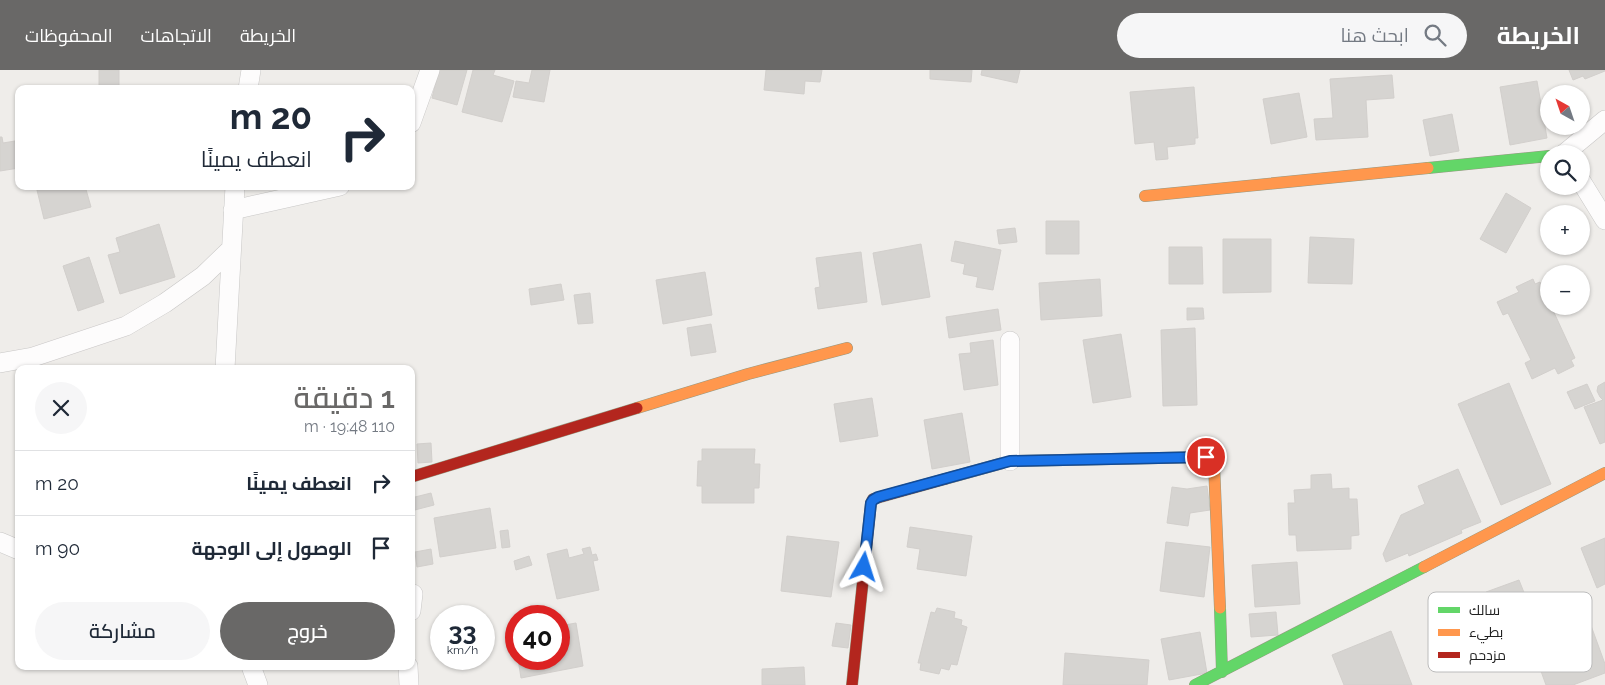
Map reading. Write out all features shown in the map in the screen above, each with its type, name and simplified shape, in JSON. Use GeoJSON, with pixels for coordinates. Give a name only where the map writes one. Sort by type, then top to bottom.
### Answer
{"type":"FeatureCollection","features":[{"type":"Feature","properties":{"kind":"street"},"geometry":{"type":"LineString","coordinates":[[248,85],[250,70]]}},
{"type":"Feature","properties":{"kind":"street"},"geometry":{"type":"LineString","coordinates":[[415,112],[430,70]]}},
{"type":"Feature","properties":{"kind":"street"},"geometry":{"type":"LineString","coordinates":[[1575,145],[1605,120]]}},
{"type":"Feature","properties":{"kind":"street"},"geometry":{"type":"LineString","coordinates":[[1145,196],[1540,157]]}},
{"type":"Feature","properties":{"kind":"street"},"geometry":{"type":"LineString","coordinates":[[225,365],[235,190]]}},
{"type":"Feature","properties":{"kind":"street"},"geometry":{"type":"LineString","coordinates":[[233,210],[322,190]]}},
{"type":"Feature","properties":{"kind":"street"},"geometry":{"type":"LineString","coordinates":[[1590,195],[1605,220]]}},
{"type":"Feature","properties":{"kind":"street"},"geometry":{"type":"LineString","coordinates":[[0,363],[32,357],[126,326],[165,303],[203,276],[231,249]]}},
{"type":"Feature","properties":{"kind":"street"},"geometry":{"type":"LineString","coordinates":[[1010,341],[1010,461]]}},
{"type":"Feature","properties":{"kind":"street"},"geometry":{"type":"LineString","coordinates":[[415,476],[748,374],[847,348]]}},
{"type":"Feature","properties":{"kind":"street"},"geometry":{"type":"LineString","coordinates":[[852,685],[871,503],[873,500],[1010,461],[1206,457],[1211,459],[1214,464],[1222,672]]}},
{"type":"Feature","properties":{"kind":"street"},"geometry":{"type":"LineString","coordinates":[[1196,685],[1605,473]]}},
{"type":"Feature","properties":{"kind":"street"},"geometry":{"type":"LineString","coordinates":[[0,542],[15,548]]}},
{"type":"Feature","properties":{"kind":"street"},"geometry":{"type":"LineString","coordinates":[[252,670],[258,685]]}},
{"type":"Feature","properties":{"kind":"street"},"geometry":{"type":"LineString","coordinates":[[408,670],[409,685]]}},
{"type":"Feature","properties":{"kind":"building"},"geometry":{"type":"Polygon","coordinates":[[[99,70],[119,70],[119,85],[99,85],[99,70]]]}},
{"type":"Feature","properties":{"kind":"building"},"geometry":{"type":"Polygon","coordinates":[[[439,70],[467,70],[457,105],[432,98],[439,70]]]}},
{"type":"Feature","properties":{"kind":"building"},"geometry":{"type":"Polygon","coordinates":[[[473,70],[495,70],[493,75],[514,81],[502,122],[462,112],[473,70]]]}},
{"type":"Feature","properties":{"kind":"building"},"geometry":{"type":"Polygon","coordinates":[[[532,70],[550,70],[544,102],[513,97],[516,81],[529,83],[532,70]]]}},
{"type":"Feature","properties":{"kind":"building"},"geometry":{"type":"Polygon","coordinates":[[[766,70],[822,70],[820,82],[805,81],[804,94],[764,90],[766,70]]]}},
{"type":"Feature","properties":{"kind":"building"},"geometry":{"type":"Polygon","coordinates":[[[930,70],[972,70],[971,82],[930,79],[930,70]]]}},
{"type":"Feature","properties":{"kind":"building"},"geometry":{"type":"Polygon","coordinates":[[[982,70],[1020,70],[1017,83],[981,75],[982,70]]]}},
{"type":"Feature","properties":{"kind":"building"},"geometry":{"type":"Polygon","coordinates":[[[1569,70],[1605,71],[1585,79],[1583,76],[1573,80],[1569,70]]]}},
{"type":"Feature","properties":{"kind":"building"},"geometry":{"type":"Polygon","coordinates":[[[1392,75],[1394,98],[1366,100],[1368,137],[1316,140],[1314,119],[1333,118],[1330,79],[1392,75]]]}},
{"type":"Feature","properties":{"kind":"building"},"geometry":{"type":"Polygon","coordinates":[[[1537,81],[1540,98],[1540,135],[1546,135],[1547,138],[1510,145],[1500,87],[1537,81]]]}},
{"type":"Feature","properties":{"kind":"building"},"geometry":{"type":"Polygon","coordinates":[[[1194,87],[1198,138],[1195,138],[1195,144],[1167,147],[1168,159],[1156,160],[1154,142],[1135,144],[1130,92],[1194,87]]]}},
{"type":"Feature","properties":{"kind":"building"},"geometry":{"type":"Polygon","coordinates":[[[1299,93],[1307,137],[1271,144],[1263,99],[1299,93]]]}},
{"type":"Feature","properties":{"kind":"building"},"geometry":{"type":"Polygon","coordinates":[[[1452,114],[1459,151],[1430,156],[1423,120],[1452,114]]]}},
{"type":"Feature","properties":{"kind":"building"},"geometry":{"type":"Polygon","coordinates":[[[0,137],[2,137],[3,143],[15,141],[15,169],[0,171],[0,137]]]}},
{"type":"Feature","properties":{"kind":"building"},"geometry":{"type":"Polygon","coordinates":[[[37,190],[86,190],[91,207],[44,219],[37,190]]]}},
{"type":"Feature","properties":{"kind":"building"},"geometry":{"type":"Polygon","coordinates":[[[1506,193],[1531,208],[1506,253],[1480,239],[1506,193]]]}},
{"type":"Feature","properties":{"kind":"building"},"geometry":{"type":"Polygon","coordinates":[[[1046,221],[1079,221],[1079,254],[1046,254],[1046,221]]]}},
{"type":"Feature","properties":{"kind":"building"},"geometry":{"type":"Polygon","coordinates":[[[159,224],[175,277],[120,294],[108,255],[120,252],[116,238],[159,224]]]}},
{"type":"Feature","properties":{"kind":"building"},"geometry":{"type":"Polygon","coordinates":[[[1015,228],[1017,242],[999,244],[997,230],[1015,228]]]}},
{"type":"Feature","properties":{"kind":"building"},"geometry":{"type":"Polygon","coordinates":[[[1310,237],[1354,239],[1352,284],[1308,283],[1310,237]]]}},
{"type":"Feature","properties":{"kind":"building"},"geometry":{"type":"Polygon","coordinates":[[[1223,239],[1271,239],[1271,292],[1223,293],[1223,239]]]}},
{"type":"Feature","properties":{"kind":"building"},"geometry":{"type":"Polygon","coordinates":[[[955,241],[1001,250],[993,290],[976,287],[978,277],[963,274],[965,264],[951,261],[955,241]]]}},
{"type":"Feature","properties":{"kind":"building"},"geometry":{"type":"Polygon","coordinates":[[[921,244],[930,297],[882,305],[873,253],[921,244]]]}},
{"type":"Feature","properties":{"kind":"building"},"geometry":{"type":"Polygon","coordinates":[[[1169,247],[1202,247],[1203,284],[1169,284],[1169,247]]]}},
{"type":"Feature","properties":{"kind":"building"},"geometry":{"type":"Polygon","coordinates":[[[861,252],[867,302],[818,309],[815,288],[820,287],[816,258],[861,252]]]}},
{"type":"Feature","properties":{"kind":"building"},"geometry":{"type":"Polygon","coordinates":[[[89,257],[104,302],[78,311],[63,266],[89,257]]]}},
{"type":"Feature","properties":{"kind":"building"},"geometry":{"type":"Polygon","coordinates":[[[705,272],[712,315],[663,324],[656,280],[705,272]]]}},
{"type":"Feature","properties":{"kind":"building"},"geometry":{"type":"Polygon","coordinates":[[[1100,279],[1102,316],[1041,320],[1039,283],[1100,279]]]}},
{"type":"Feature","properties":{"kind":"building"},"geometry":{"type":"Polygon","coordinates":[[[1533,279],[1535,284],[1540,282],[1540,315],[1555,315],[1575,358],[1571,360],[1574,366],[1558,374],[1555,368],[1532,379],[1525,363],[1531,360],[1508,313],[1503,315],[1497,302],[1519,292],[1516,287],[1533,279]]]}},
{"type":"Feature","properties":{"kind":"building"},"geometry":{"type":"Polygon","coordinates":[[[561,284],[564,300],[531,305],[529,289],[561,284]]]}},
{"type":"Feature","properties":{"kind":"building"},"geometry":{"type":"Polygon","coordinates":[[[590,293],[593,323],[578,324],[574,295],[590,293]]]}},
{"type":"Feature","properties":{"kind":"building"},"geometry":{"type":"Polygon","coordinates":[[[1187,308],[1203,308],[1204,319],[1187,320],[1187,308]]]}},
{"type":"Feature","properties":{"kind":"building"},"geometry":{"type":"Polygon","coordinates":[[[998,309],[1001,330],[949,338],[946,317],[998,309]]]}},
{"type":"Feature","properties":{"kind":"building"},"geometry":{"type":"Polygon","coordinates":[[[711,324],[716,352],[691,356],[687,328],[711,324]]]}},
{"type":"Feature","properties":{"kind":"building"},"geometry":{"type":"Polygon","coordinates":[[[1195,328],[1197,405],[1163,406],[1161,330],[1195,328]]]}},
{"type":"Feature","properties":{"kind":"building"},"geometry":{"type":"Polygon","coordinates":[[[1121,334],[1131,397],[1093,403],[1083,340],[1121,334]]]}},
{"type":"Feature","properties":{"kind":"building"},"geometry":{"type":"Polygon","coordinates":[[[993,340],[998,385],[964,390],[959,354],[971,353],[970,343],[993,340]]]}},
{"type":"Feature","properties":{"kind":"building"},"geometry":{"type":"Polygon","coordinates":[[[1605,382],[1605,442],[1600,444],[1584,407],[1603,400],[1597,391],[1598,386],[1605,382]]]}},
{"type":"Feature","properties":{"kind":"building"},"geometry":{"type":"Polygon","coordinates":[[[1509,383],[1551,484],[1501,505],[1458,404],[1509,383]]]}},
{"type":"Feature","properties":{"kind":"building"},"geometry":{"type":"Polygon","coordinates":[[[1587,384],[1595,401],[1575,409],[1567,392],[1587,384]]]}},
{"type":"Feature","properties":{"kind":"building"},"geometry":{"type":"Polygon","coordinates":[[[872,398],[878,436],[840,442],[834,404],[872,398]]]}},
{"type":"Feature","properties":{"kind":"building"},"geometry":{"type":"Polygon","coordinates":[[[962,413],[970,462],[932,469],[924,420],[962,413]]]}},
{"type":"Feature","properties":{"kind":"building"},"geometry":{"type":"Polygon","coordinates":[[[431,443],[432,462],[418,463],[417,444],[431,443]]]}},
{"type":"Feature","properties":{"kind":"building"},"geometry":{"type":"Polygon","coordinates":[[[702,449],[755,449],[754,464],[760,464],[759,488],[754,488],[754,503],[702,503],[702,486],[697,486],[698,461],[702,461],[702,449]]]}},
{"type":"Feature","properties":{"kind":"building"},"geometry":{"type":"Polygon","coordinates":[[[1458,469],[1481,522],[1461,530],[1462,533],[1409,556],[1408,553],[1386,562],[1383,554],[1401,515],[1425,504],[1418,486],[1458,469]]]}},
{"type":"Feature","properties":{"kind":"building"},"geometry":{"type":"Polygon","coordinates":[[[1331,474],[1332,489],[1349,488],[1349,499],[1357,499],[1359,535],[1351,536],[1351,549],[1297,551],[1296,535],[1289,535],[1288,503],[1295,503],[1294,490],[1311,489],[1311,475],[1331,474]]]}},
{"type":"Feature","properties":{"kind":"building"},"geometry":{"type":"Polygon","coordinates":[[[1207,486],[1210,510],[1190,513],[1188,526],[1167,523],[1172,487],[1187,489],[1207,486]]]}},
{"type":"Feature","properties":{"kind":"building"},"geometry":{"type":"Polygon","coordinates":[[[431,493],[434,505],[415,510],[415,497],[431,493]]]}},
{"type":"Feature","properties":{"kind":"building"},"geometry":{"type":"Polygon","coordinates":[[[490,508],[496,548],[440,557],[434,518],[490,508]]]}},
{"type":"Feature","properties":{"kind":"building"},"geometry":{"type":"Polygon","coordinates":[[[910,527],[972,536],[966,576],[917,569],[920,549],[907,547],[910,527]]]}},
{"type":"Feature","properties":{"kind":"building"},"geometry":{"type":"Polygon","coordinates":[[[508,530],[510,547],[502,548],[500,531],[508,530]]]}},
{"type":"Feature","properties":{"kind":"building"},"geometry":{"type":"Polygon","coordinates":[[[787,536],[839,542],[831,597],[781,591],[787,536]]]}},
{"type":"Feature","properties":{"kind":"building"},"geometry":{"type":"Polygon","coordinates":[[[1605,538],[1605,584],[1597,588],[1581,548],[1605,538]]]}},
{"type":"Feature","properties":{"kind":"building"},"geometry":{"type":"Polygon","coordinates":[[[1166,542],[1210,547],[1204,597],[1160,591],[1166,542]]]}},
{"type":"Feature","properties":{"kind":"building"},"geometry":{"type":"Polygon","coordinates":[[[590,547],[592,555],[596,554],[598,560],[593,561],[599,590],[557,599],[547,554],[567,549],[569,558],[584,554],[582,549],[590,547]]]}},
{"type":"Feature","properties":{"kind":"building"},"geometry":{"type":"Polygon","coordinates":[[[431,549],[433,564],[417,567],[415,552],[431,549]]]}},
{"type":"Feature","properties":{"kind":"building"},"geometry":{"type":"Polygon","coordinates":[[[529,556],[532,565],[516,570],[514,561],[529,556]]]}},
{"type":"Feature","properties":{"kind":"building"},"geometry":{"type":"Polygon","coordinates":[[[1297,562],[1300,604],[1255,607],[1252,565],[1297,562]]]}},
{"type":"Feature","properties":{"kind":"building"},"geometry":{"type":"Polygon","coordinates":[[[1519,580],[1524,592],[1486,592],[1519,580]]]}},
{"type":"Feature","properties":{"kind":"building"},"geometry":{"type":"Polygon","coordinates":[[[937,608],[955,612],[954,618],[962,620],[961,625],[967,627],[957,665],[951,664],[949,670],[941,668],[939,674],[920,670],[921,663],[918,663],[931,612],[935,613],[937,608]]]}},
{"type":"Feature","properties":{"kind":"building"},"geometry":{"type":"Polygon","coordinates":[[[1276,612],[1278,635],[1251,637],[1249,614],[1276,612]]]}},
{"type":"Feature","properties":{"kind":"building"},"geometry":{"type":"Polygon","coordinates":[[[576,623],[583,666],[570,669],[570,624],[576,623]]]}},
{"type":"Feature","properties":{"kind":"building"},"geometry":{"type":"Polygon","coordinates":[[[836,623],[851,625],[848,648],[832,646],[836,623]]]}},
{"type":"Feature","properties":{"kind":"building"},"geometry":{"type":"Polygon","coordinates":[[[1592,628],[1605,664],[1605,673],[1573,685],[1546,685],[1541,672],[1592,672],[1592,628]]]}},
{"type":"Feature","properties":{"kind":"building"},"geometry":{"type":"Polygon","coordinates":[[[1391,631],[1412,685],[1344,685],[1332,655],[1391,631]]]}},
{"type":"Feature","properties":{"kind":"building"},"geometry":{"type":"Polygon","coordinates":[[[1200,632],[1207,673],[1169,680],[1161,639],[1200,632]]]}},
{"type":"Feature","properties":{"kind":"building"},"geometry":{"type":"Polygon","coordinates":[[[1065,653],[1149,660],[1147,685],[1063,685],[1065,653]]]}},
{"type":"Feature","properties":{"kind":"building"},"geometry":{"type":"Polygon","coordinates":[[[804,667],[805,685],[762,685],[762,669],[804,667]]]}},
{"type":"Feature","properties":{"kind":"building"},"geometry":{"type":"Polygon","coordinates":[[[520,670],[562,670],[521,678],[520,670]]]}},
{"type":"Feature","properties":{"kind":"traffic: fast"},"geometry":{"type":"LineString","coordinates":[[1428,168],[1540,157]]}},
{"type":"Feature","properties":{"kind":"traffic: fast"},"geometry":{"type":"LineString","coordinates":[[1195,685],[1424,567]]}},
{"type":"Feature","properties":{"kind":"traffic: fast"},"geometry":{"type":"LineString","coordinates":[[1220,608],[1222,672]]}},
{"type":"Feature","properties":{"kind":"traffic: slow"},"geometry":{"type":"LineString","coordinates":[[1145,196],[1428,168]]}},
{"type":"Feature","properties":{"kind":"traffic: slow"},"geometry":{"type":"LineString","coordinates":[[637,408],[748,374],[847,348]]}},
{"type":"Feature","properties":{"kind":"traffic: slow"},"geometry":{"type":"LineString","coordinates":[[945,479],[1010,461],[1206,457],[1211,459],[1214,464],[1220,608]]}},
{"type":"Feature","properties":{"kind":"traffic: slow"},"geometry":{"type":"LineString","coordinates":[[1424,567],[1605,473]]}},
{"type":"Feature","properties":{"kind":"traffic: jam"},"geometry":{"type":"LineString","coordinates":[[415,476],[637,408]]}},
{"type":"Feature","properties":{"kind":"traffic: jam"},"geometry":{"type":"LineString","coordinates":[[852,685],[871,503],[873,499],[945,479]]}},
{"type":"Feature","properties":{"kind":"route"},"geometry":{"type":"LineString","coordinates":[[864,567],[871,503],[878,497],[1010,461],[1206,457]]}}]}
